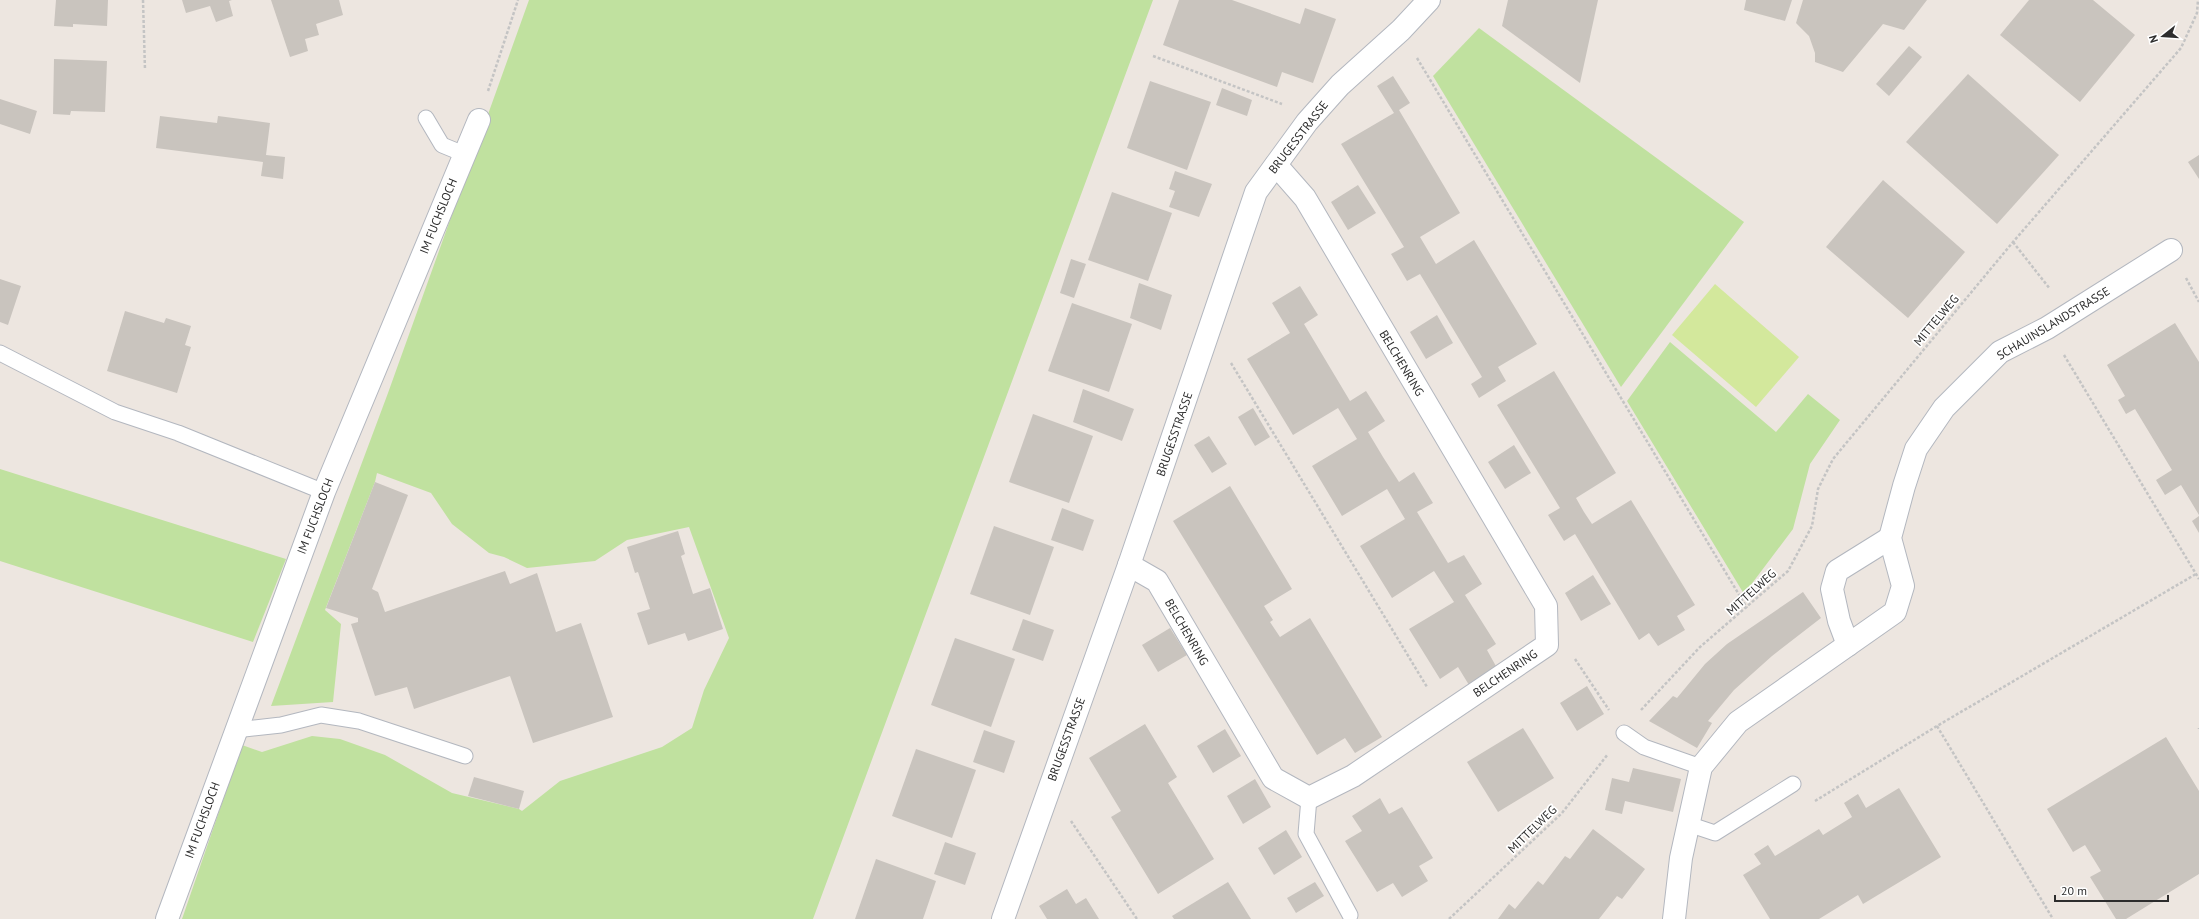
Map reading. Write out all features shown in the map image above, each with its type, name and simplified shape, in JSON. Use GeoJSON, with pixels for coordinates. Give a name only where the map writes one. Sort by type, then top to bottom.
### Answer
{"type":"FeatureCollection","features":[{"type":"Feature","properties":{"kind":"street","name":"BRUGESSTRASSE"},"geometry":{"type":"LineString","coordinates":[[1003,919],[1129,565],[1256,192],[1307,122],[1340,85],[1400,30],[1429,0]]}},
{"type":"Feature","properties":{"kind":"street","name":"IM FUCHSLOCH"},"geometry":{"type":"LineString","coordinates":[[166,919],[324,492],[479,120]]}},
{"type":"Feature","properties":{"kind":"street","name":"BELCHENRING"},"geometry":{"type":"LineString","coordinates":[[1129,565],[1157,581],[1273,778],[1309,798],[1353,776],[1547,645],[1546,606],[1305,198],[1276,165]]}},
{"type":"Feature","properties":{"kind":"street","name":"SCHAUINSLANDSTRASSE"},"geometry":{"type":"LineString","coordinates":[[1890,538],[1916,449],[1944,408],[2000,352],[2047,328],[2171,250]]}},
{"type":"Feature","properties":{"kind":"street"},"geometry":{"type":"LineString","coordinates":[[1674,919],[1681,858],[1701,767],[1738,722],[1848,645],[1895,612],[1904,586],[1890,538],[1837,571],[1832,589],[1838,621],[1848,645]]}},
{"type":"Feature","properties":{"kind":"lane"},"geometry":{"type":"LineString","coordinates":[[426,118],[442,145],[464,154]]}},
{"type":"Feature","properties":{"kind":"lane"},"geometry":{"type":"LineString","coordinates":[[0,353],[115,412],[178,433],[324,492]]}},
{"type":"Feature","properties":{"kind":"lane"},"geometry":{"type":"LineString","coordinates":[[235,730],[281,725],[321,715],[359,721],[465,756]]}},
{"type":"Feature","properties":{"kind":"lane"},"geometry":{"type":"LineString","coordinates":[[1624,733],[1644,747],[1701,767]]}},
{"type":"Feature","properties":{"kind":"lane"},"geometry":{"type":"LineString","coordinates":[[1688,824],[1716,833],[1793,784]]}},
{"type":"Feature","properties":{"kind":"lane"},"geometry":{"type":"LineString","coordinates":[[1309,798],[1306,834],[1350,915]]}},
{"type":"Feature","properties":{"kind":"path"},"geometry":{"type":"LineString","coordinates":[[143,0],[145,70]]}},
{"type":"Feature","properties":{"kind":"path"},"geometry":{"type":"LineString","coordinates":[[479,120],[518,0]]}},
{"type":"Feature","properties":{"kind":"path","name":"MITTELWEG"},"geometry":{"type":"LineString","coordinates":[[1449,919],[1562,813],[1642,709],[1700,647],[1747,608],[1788,571],[1812,526],[1818,489],[1833,459],[2013,242],[2181,48],[2197,13],[2198,0]]}},
{"type":"Feature","properties":{"kind":"path"},"geometry":{"type":"LineString","coordinates":[[1400,30],[1747,608]]}},
{"type":"Feature","properties":{"kind":"path"},"geometry":{"type":"LineString","coordinates":[[1153,56],[1288,107],[1307,122]]}},
{"type":"Feature","properties":{"kind":"path"},"geometry":{"type":"LineString","coordinates":[[2013,242],[2070,314]]}},
{"type":"Feature","properties":{"kind":"path"},"geometry":{"type":"LineString","coordinates":[[2047,328],[2199,579]]}},
{"type":"Feature","properties":{"kind":"path"},"geometry":{"type":"LineString","coordinates":[[1204,347],[1226,355],[1444,715]]}},
{"type":"Feature","properties":{"kind":"path"},"geometry":{"type":"LineString","coordinates":[[1812,804],[1937,726],[2196,574]]}},
{"type":"Feature","properties":{"kind":"path"},"geometry":{"type":"LineString","coordinates":[[1588,677],[1624,733]]}},
{"type":"Feature","properties":{"kind":"path"},"geometry":{"type":"LineString","coordinates":[[1937,726],[2053,919]]}},
{"type":"Feature","properties":{"kind":"path"},"geometry":{"type":"LineString","coordinates":[[1045,798],[1070,820],[1137,919]]}},
{"type":"Feature","properties":{"kind":"green space"},"geometry":{"type":"Polygon","coordinates":[[[529,0],[1153,0],[813,919],[182,919],[242,745],[262,752],[312,736],[340,739],[385,755],[452,793],[522,811],[560,781],[662,747],[692,728],[704,690],[729,638],[689,527],[627,540],[595,561],[527,568],[504,557],[489,553],[452,524],[431,493],[377,473],[375,482],[325,610],[341,624],[333,702],[271,706],[388,393],[529,0]]]}},
{"type":"Feature","properties":{"kind":"green space"},"geometry":{"type":"Polygon","coordinates":[[[1479,28],[1744,222],[1621,387],[1433,76],[1479,28]]]}},
{"type":"Feature","properties":{"kind":"green space"},"geometry":{"type":"Polygon","coordinates":[[[1715,284],[1799,357],[1756,407],[1672,335],[1715,284]]]}},
{"type":"Feature","properties":{"kind":"green space"},"geometry":{"type":"Polygon","coordinates":[[[1670,342],[1776,432],[1808,394],[1840,420],[1810,464],[1793,529],[1744,594],[1627,401],[1670,342]]]}},
{"type":"Feature","properties":{"kind":"green space"},"geometry":{"type":"Polygon","coordinates":[[[0,469],[286,559],[253,642],[0,561],[0,469]]]}},
{"type":"Feature","properties":{"kind":"building"},"geometry":{"type":"Polygon","coordinates":[[[56,0],[108,0],[107,26],[73,24],[73,27],[54,26],[56,0]]]}},
{"type":"Feature","properties":{"kind":"building"},"geometry":{"type":"Polygon","coordinates":[[[182,0],[232,0],[229,1],[233,16],[216,22],[210,6],[186,13],[182,0]]]}},
{"type":"Feature","properties":{"kind":"building"},"geometry":{"type":"Polygon","coordinates":[[[271,0],[339,0],[343,15],[316,24],[319,35],[305,39],[308,51],[290,57],[271,0]]]}},
{"type":"Feature","properties":{"kind":"building"},"geometry":{"type":"Polygon","coordinates":[[[1179,0],[1232,0],[1300,24],[1305,8],[1336,19],[1313,83],[1282,72],[1277,87],[1163,45],[1179,0]]]}},
{"type":"Feature","properties":{"kind":"building"},"geometry":{"type":"Polygon","coordinates":[[[1508,0],[1598,0],[1580,83],[1502,26],[1508,0]]]}},
{"type":"Feature","properties":{"kind":"building"},"geometry":{"type":"Polygon","coordinates":[[[1746,0],[1792,0],[1785,21],[1744,10],[1746,0]]]}},
{"type":"Feature","properties":{"kind":"building"},"geometry":{"type":"Polygon","coordinates":[[[1803,0],[1927,0],[1904,30],[1883,24],[1843,72],[1815,62],[1815,53],[1809,36],[1796,23],[1803,0]]]}},
{"type":"Feature","properties":{"kind":"building"},"geometry":{"type":"Polygon","coordinates":[[[2029,0],[2093,0],[2135,35],[2080,102],[2000,35],[2029,0]]]}},
{"type":"Feature","properties":{"kind":"building"},"geometry":{"type":"Polygon","coordinates":[[[1909,46],[1922,57],[1889,96],[1876,84],[1909,46]]]}},
{"type":"Feature","properties":{"kind":"building"},"geometry":{"type":"Polygon","coordinates":[[[54,59],[107,61],[105,112],[71,111],[70,115],[53,114],[54,59]]]}},
{"type":"Feature","properties":{"kind":"building"},"geometry":{"type":"Polygon","coordinates":[[[1968,74],[2059,155],[1997,224],[1906,142],[1968,74]]]}},
{"type":"Feature","properties":{"kind":"building"},"geometry":{"type":"Polygon","coordinates":[[[1393,76],[1410,103],[1399,110],[1460,213],[1420,237],[1436,264],[1474,240],[1537,344],[1498,367],[1506,381],[1479,398],[1471,384],[1482,377],[1420,274],[1407,281],[1391,254],[1404,247],[1341,144],[1394,113],[1377,86],[1393,76]]]}},
{"type":"Feature","properties":{"kind":"building"},"geometry":{"type":"Polygon","coordinates":[[[1150,81],[1211,102],[1187,170],[1127,148],[1150,81]]]}},
{"type":"Feature","properties":{"kind":"building"},"geometry":{"type":"Polygon","coordinates":[[[1222,88],[1252,100],[1247,116],[1216,105],[1222,88]]]}},
{"type":"Feature","properties":{"kind":"building"},"geometry":{"type":"Polygon","coordinates":[[[0,99],[37,111],[30,134],[0,124],[0,99]]]}},
{"type":"Feature","properties":{"kind":"building"},"geometry":{"type":"Polygon","coordinates":[[[160,116],[217,123],[218,116],[270,123],[266,155],[285,157],[283,179],[261,176],[263,162],[156,148],[160,116]]]}},
{"type":"Feature","properties":{"kind":"building"},"geometry":{"type":"Polygon","coordinates":[[[2199,155],[2199,179],[2188,162],[2199,155]]]}},
{"type":"Feature","properties":{"kind":"building"},"geometry":{"type":"Polygon","coordinates":[[[1175,171],[1212,184],[1199,217],[1169,207],[1175,191],[1169,189],[1175,171]]]}},
{"type":"Feature","properties":{"kind":"building"},"geometry":{"type":"Polygon","coordinates":[[[1883,180],[1965,252],[1908,318],[1826,247],[1883,180]]]}},
{"type":"Feature","properties":{"kind":"building"},"geometry":{"type":"Polygon","coordinates":[[[1358,185],[1376,213],[1348,230],[1331,202],[1358,185]]]}},
{"type":"Feature","properties":{"kind":"building"},"geometry":{"type":"Polygon","coordinates":[[[1112,192],[1172,213],[1148,281],[1088,260],[1112,192]]]}},
{"type":"Feature","properties":{"kind":"building"},"geometry":{"type":"Polygon","coordinates":[[[1071,259],[1086,264],[1074,298],[1060,293],[1071,259]]]}},
{"type":"Feature","properties":{"kind":"building"},"geometry":{"type":"Polygon","coordinates":[[[0,279],[21,286],[8,325],[0,322],[0,279]]]}},
{"type":"Feature","properties":{"kind":"building"},"geometry":{"type":"Polygon","coordinates":[[[1139,283],[1172,295],[1161,330],[1130,318],[1139,283]]]}},
{"type":"Feature","properties":{"kind":"building"},"geometry":{"type":"Polygon","coordinates":[[[1300,286],[1318,315],[1304,324],[1350,401],[1366,391],[1385,421],[1368,432],[1383,457],[1399,482],[1414,472],[1433,503],[1417,512],[1448,563],[1464,555],[1482,584],[1465,595],[1496,644],[1487,650],[1497,668],[1469,685],[1458,667],[1440,679],[1409,629],[1454,602],[1434,571],[1392,598],[1360,546],[1405,519],[1387,489],[1342,516],[1312,466],[1357,439],[1338,408],[1293,435],[1247,359],[1290,333],[1272,303],[1300,286]]]}},
{"type":"Feature","properties":{"kind":"building"},"geometry":{"type":"Polygon","coordinates":[[[1072,303],[1132,324],[1109,392],[1048,371],[1072,303]]]}},
{"type":"Feature","properties":{"kind":"building"},"geometry":{"type":"Polygon","coordinates":[[[125,311],[164,323],[166,318],[191,326],[185,345],[191,347],[177,393],[107,371],[125,311]]]}},
{"type":"Feature","properties":{"kind":"building"},"geometry":{"type":"Polygon","coordinates":[[[1437,315],[1453,343],[1426,359],[1410,332],[1437,315]]]}},
{"type":"Feature","properties":{"kind":"building"},"geometry":{"type":"Polygon","coordinates":[[[2175,323],[2199,362],[2199,515],[2181,485],[2165,495],[2156,480],[2172,470],[2135,409],[2126,414],[2118,400],[2125,396],[2107,365],[2175,323]]]}},
{"type":"Feature","properties":{"kind":"building"},"geometry":{"type":"Polygon","coordinates":[[[1554,371],[1616,473],[1576,498],[1584,512],[1592,524],[1631,500],[1695,605],[1677,616],[1685,630],[1658,646],[1649,633],[1639,640],[1575,534],[1564,541],[1548,515],[1560,508],[1497,405],[1554,371]]]}},
{"type":"Feature","properties":{"kind":"building"},"geometry":{"type":"Polygon","coordinates":[[[1083,389],[1134,409],[1122,441],[1073,422],[1083,389]]]}},
{"type":"Feature","properties":{"kind":"building"},"geometry":{"type":"Polygon","coordinates":[[[1253,408],[1270,437],[1255,446],[1238,417],[1253,408]]]}},
{"type":"Feature","properties":{"kind":"building"},"geometry":{"type":"Polygon","coordinates":[[[1033,414],[1093,436],[1069,503],[1009,482],[1033,414]]]}},
{"type":"Feature","properties":{"kind":"building"},"geometry":{"type":"Polygon","coordinates":[[[1209,436],[1227,464],[1212,473],[1194,445],[1209,436]]]}},
{"type":"Feature","properties":{"kind":"building"},"geometry":{"type":"Polygon","coordinates":[[[1514,445],[1531,473],[1505,489],[1488,462],[1514,445]]]}},
{"type":"Feature","properties":{"kind":"building"},"geometry":{"type":"Polygon","coordinates":[[[375,482],[408,495],[372,589],[378,592],[385,612],[505,571],[510,584],[537,573],[556,632],[581,623],[613,717],[533,743],[510,676],[414,709],[407,687],[375,696],[351,624],[358,622],[358,618],[326,608],[375,482]]]}},
{"type":"Feature","properties":{"kind":"building"},"geometry":{"type":"Polygon","coordinates":[[[1230,486],[1292,589],[1264,606],[1273,620],[1270,622],[1280,637],[1310,618],[1382,737],[1355,753],[1345,738],[1317,755],[1173,521],[1230,486]]]}},
{"type":"Feature","properties":{"kind":"building"},"geometry":{"type":"Polygon","coordinates":[[[1062,508],[1094,520],[1083,551],[1051,540],[1062,508]]]}},
{"type":"Feature","properties":{"kind":"building"},"geometry":{"type":"Polygon","coordinates":[[[2199,516],[2199,533],[2192,521],[2199,516]]]}},
{"type":"Feature","properties":{"kind":"building"},"geometry":{"type":"Polygon","coordinates":[[[994,526],[1054,547],[1030,615],[970,594],[994,526]]]}},
{"type":"Feature","properties":{"kind":"building"},"geometry":{"type":"Polygon","coordinates":[[[678,531],[685,554],[681,556],[693,594],[710,588],[723,629],[688,641],[685,633],[648,645],[637,613],[650,609],[638,572],[635,573],[627,547],[678,531]]]}},
{"type":"Feature","properties":{"kind":"building"},"geometry":{"type":"Polygon","coordinates":[[[1593,575],[1611,604],[1581,621],[1565,593],[1593,575]]]}},
{"type":"Feature","properties":{"kind":"building"},"geometry":{"type":"Polygon","coordinates":[[[1803,592],[1821,618],[1772,656],[1734,690],[1708,721],[1712,723],[1697,748],[1649,721],[1673,696],[1677,698],[1705,664],[1727,644],[1803,592]]]}},
{"type":"Feature","properties":{"kind":"building"},"geometry":{"type":"Polygon","coordinates":[[[1023,619],[1054,630],[1043,661],[1012,650],[1023,619]]]}},
{"type":"Feature","properties":{"kind":"building"},"geometry":{"type":"Polygon","coordinates":[[[1170,628],[1187,655],[1158,672],[1142,645],[1170,628]]]}},
{"type":"Feature","properties":{"kind":"building"},"geometry":{"type":"Polygon","coordinates":[[[955,638],[1015,659],[991,727],[931,705],[955,638]]]}},
{"type":"Feature","properties":{"kind":"building"},"geometry":{"type":"Polygon","coordinates":[[[1587,686],[1604,714],[1577,731],[1560,703],[1587,686]]]}},
{"type":"Feature","properties":{"kind":"building"},"geometry":{"type":"Polygon","coordinates":[[[1145,724],[1177,777],[1168,783],[1214,859],[1158,894],[1111,817],[1121,811],[1089,758],[1145,724]]]}},
{"type":"Feature","properties":{"kind":"building"},"geometry":{"type":"Polygon","coordinates":[[[1523,728],[1554,778],[1498,812],[1467,762],[1523,728]]]}},
{"type":"Feature","properties":{"kind":"building"},"geometry":{"type":"Polygon","coordinates":[[[1225,729],[1241,756],[1213,773],[1197,746],[1225,729]]]}},
{"type":"Feature","properties":{"kind":"building"},"geometry":{"type":"Polygon","coordinates":[[[984,730],[1015,741],[1004,773],[973,762],[984,730]]]}},
{"type":"Feature","properties":{"kind":"building"},"geometry":{"type":"Polygon","coordinates":[[[2166,737],[2199,791],[2199,874],[2126,919],[2116,919],[2090,877],[2101,871],[2085,845],[2073,852],[2047,809],[2166,737]]]}},
{"type":"Feature","properties":{"kind":"building"},"geometry":{"type":"Polygon","coordinates":[[[916,749],[976,770],[952,838],[892,816],[916,749]]]}},
{"type":"Feature","properties":{"kind":"building"},"geometry":{"type":"Polygon","coordinates":[[[1633,768],[1681,779],[1673,812],[1625,801],[1622,814],[1605,810],[1612,778],[1629,782],[1633,768]]]}},
{"type":"Feature","properties":{"kind":"building"},"geometry":{"type":"Polygon","coordinates":[[[474,777],[524,791],[519,809],[468,796],[474,777]]]}},
{"type":"Feature","properties":{"kind":"building"},"geometry":{"type":"Polygon","coordinates":[[[1255,779],[1271,807],[1243,824],[1227,796],[1255,779]]]}},
{"type":"Feature","properties":{"kind":"building"},"geometry":{"type":"Polygon","coordinates":[[[1899,788],[1941,857],[1863,904],[1858,895],[1819,919],[1770,919],[1743,875],[1761,864],[1754,854],[1768,845],[1775,856],[1819,829],[1823,835],[1852,817],[1844,803],[1858,794],[1866,808],[1899,788]]]}},
{"type":"Feature","properties":{"kind":"building"},"geometry":{"type":"Polygon","coordinates":[[[1380,798],[1389,814],[1402,807],[1433,858],[1419,866],[1428,881],[1402,897],[1393,883],[1377,892],[1345,841],[1362,831],[1352,816],[1380,798]]]}},
{"type":"Feature","properties":{"kind":"building"},"geometry":{"type":"Polygon","coordinates":[[[1593,829],[1645,869],[1622,899],[1617,896],[1599,919],[1498,919],[1509,904],[1515,909],[1538,881],[1543,885],[1565,856],[1570,859],[1593,829]]]}},
{"type":"Feature","properties":{"kind":"building"},"geometry":{"type":"Polygon","coordinates":[[[1286,830],[1302,857],[1274,875],[1258,848],[1286,830]]]}},
{"type":"Feature","properties":{"kind":"building"},"geometry":{"type":"Polygon","coordinates":[[[945,842],[976,853],[965,885],[934,874],[945,842]]]}},
{"type":"Feature","properties":{"kind":"building"},"geometry":{"type":"Polygon","coordinates":[[[876,859],[936,881],[923,919],[855,919],[876,859]]]}},
{"type":"Feature","properties":{"kind":"building"},"geometry":{"type":"Polygon","coordinates":[[[1228,882],[1251,919],[1174,919],[1172,916],[1228,882]]]}},
{"type":"Feature","properties":{"kind":"building"},"geometry":{"type":"Polygon","coordinates":[[[1315,882],[1324,896],[1296,913],[1287,898],[1315,882]]]}},
{"type":"Feature","properties":{"kind":"building"},"geometry":{"type":"Polygon","coordinates":[[[1067,889],[1076,904],[1086,898],[1099,919],[1047,919],[1039,906],[1067,889]]]}}]}
